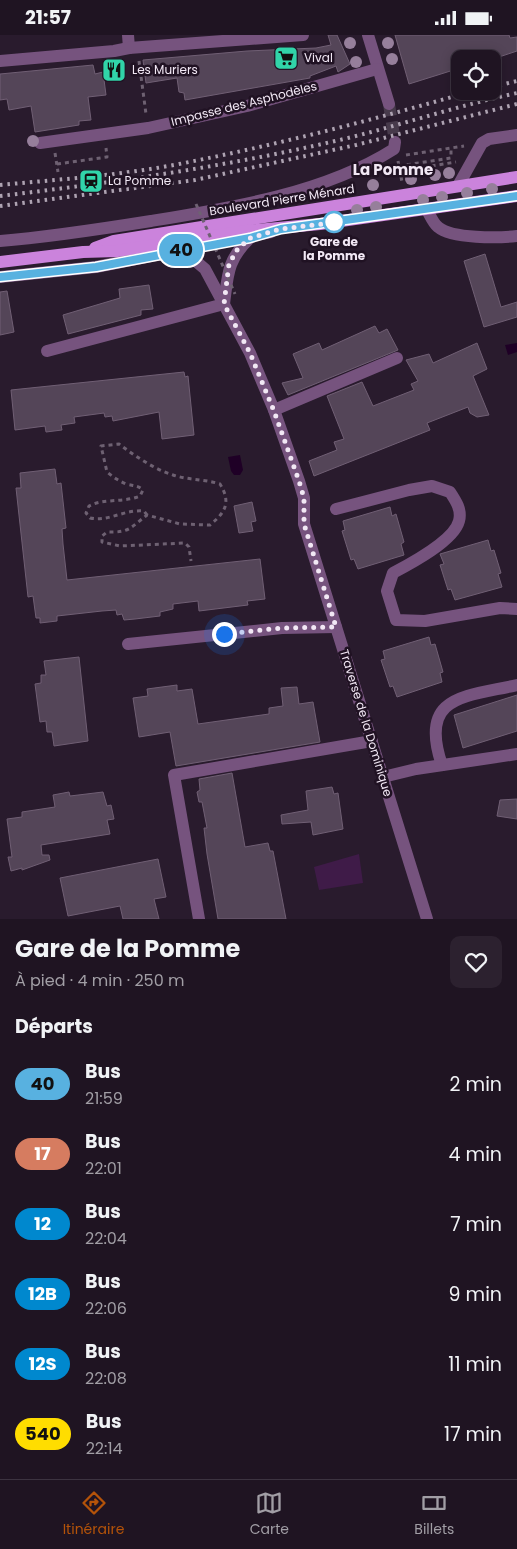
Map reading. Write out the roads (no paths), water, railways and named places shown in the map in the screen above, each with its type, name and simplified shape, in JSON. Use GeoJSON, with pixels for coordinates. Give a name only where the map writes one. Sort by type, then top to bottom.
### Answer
{"type":"FeatureCollection","features":[{"type":"Feature","properties":{"kind":"main road","name":"Boulevard Pierre Ménard"},"geometry":{"type":"LineString","coordinates":[[83,252],[114,241],[517,177]]}},
{"type":"Feature","properties":{"kind":"main road","name":"Boulevard Pierre Ménard"},"geometry":{"type":"LineString","coordinates":[[0,262],[83,252],[117,251],[247,231],[281,229],[517,196]]}},
{"type":"Feature","properties":{"kind":"street"},"geometry":{"type":"LineString","coordinates":[[0,61],[114,51],[128,41],[303,35]]}},
{"type":"Feature","properties":{"kind":"street"},"geometry":{"type":"LineString","coordinates":[[368,35],[389,104]]}},
{"type":"Feature","properties":{"kind":"street","name":"Impasse des Asphodèles"},"geometry":{"type":"LineString","coordinates":[[40,143],[148,127],[247,105],[377,69]]}},
{"type":"Feature","properties":{"kind":"street"},"geometry":{"type":"LineString","coordinates":[[458,186],[482,143],[489,139],[517,135]]}},
{"type":"Feature","properties":{"kind":"street","name":"Boulevard Pierre Ménard"},"geometry":{"type":"LineString","coordinates":[[0,241],[50,237],[236,207],[288,194],[372,164],[394,149],[395,142]]}},
{"type":"Feature","properties":{"kind":"street"},"geometry":{"type":"LineString","coordinates":[[427,210],[438,227],[454,234],[517,236]]}},
{"type":"Feature","properties":{"kind":"street","name":"Boulevard Pierre Ménard"},"geometry":{"type":"LineString","coordinates":[[0,277],[96,267],[250,238],[281,229]]}},
{"type":"Feature","properties":{"kind":"street"},"geometry":{"type":"LineString","coordinates":[[48,351],[224,304],[229,264],[237,250],[250,238]]}},
{"type":"Feature","properties":{"kind":"street","name":"Traverse de la Dominique"},"geometry":{"type":"LineString","coordinates":[[178,251],[192,257],[205,269],[250,353],[274,411],[304,498],[304,524],[427,919]]}},
{"type":"Feature","properties":{"kind":"street"},"geometry":{"type":"LineString","coordinates":[[274,411],[397,358]]}},
{"type":"Feature","properties":{"kind":"street"},"geometry":{"type":"LineString","coordinates":[[336,509],[432,486],[450,492],[459,508],[459,522],[448,535],[422,557],[393,573],[387,591],[396,620],[424,621],[500,608],[517,609]]}},
{"type":"Feature","properties":{"kind":"street"},"geometry":{"type":"LineString","coordinates":[[128,644],[282,628],[336,627]]}},
{"type":"Feature","properties":{"kind":"street"},"geometry":{"type":"LineString","coordinates":[[442,765],[435,743],[436,724],[447,705],[459,697],[517,685]]}},
{"type":"Feature","properties":{"kind":"street"},"geometry":{"type":"LineString","coordinates":[[199,919],[174,775],[372,741]]}},
{"type":"Feature","properties":{"kind":"street"},"geometry":{"type":"LineString","coordinates":[[383,777],[442,765],[517,754]]}},
{"type":"Feature","properties":{"kind":"tunnel"},"geometry":{"type":"LineString","coordinates":[[389,104],[395,142]]}},
{"type":"Feature","properties":{"kind":"railway"},"geometry":{"type":"LineString","coordinates":[[501,85],[517,81]]}},
{"type":"Feature","properties":{"kind":"railway"},"geometry":{"type":"LineString","coordinates":[[0,196],[133,179],[265,156],[352,137],[517,93]]}},
{"type":"Feature","properties":{"kind":"railway"},"geometry":{"type":"LineString","coordinates":[[0,185],[71,179],[189,162],[332,130],[451,97]]}},
{"type":"Feature","properties":{"kind":"railway"},"geometry":{"type":"LineString","coordinates":[[0,206],[195,180],[356,145],[517,104]]}},
{"type":"Feature","properties":{"kind":"place","name":"Vival"},"geometry":{"type":"Point","coordinates":[286,58]}},
{"type":"Feature","properties":{"kind":"place","name":"Les Muriers"},"geometry":{"type":"Point","coordinates":[114,70]}},
{"type":"Feature","properties":{"kind":"place","name":"La Pomme"},"geometry":{"type":"Point","coordinates":[91,181]}},
{"type":"Feature","properties":{"kind":"place","name":"Gare de la Pomme"},"geometry":{"type":"Point","coordinates":[334,222]}},
{"type":"Feature","properties":{"kind":"district","name":"La Pomme"},"geometry":{"type":"Point","coordinates":[393,170]}}]}
